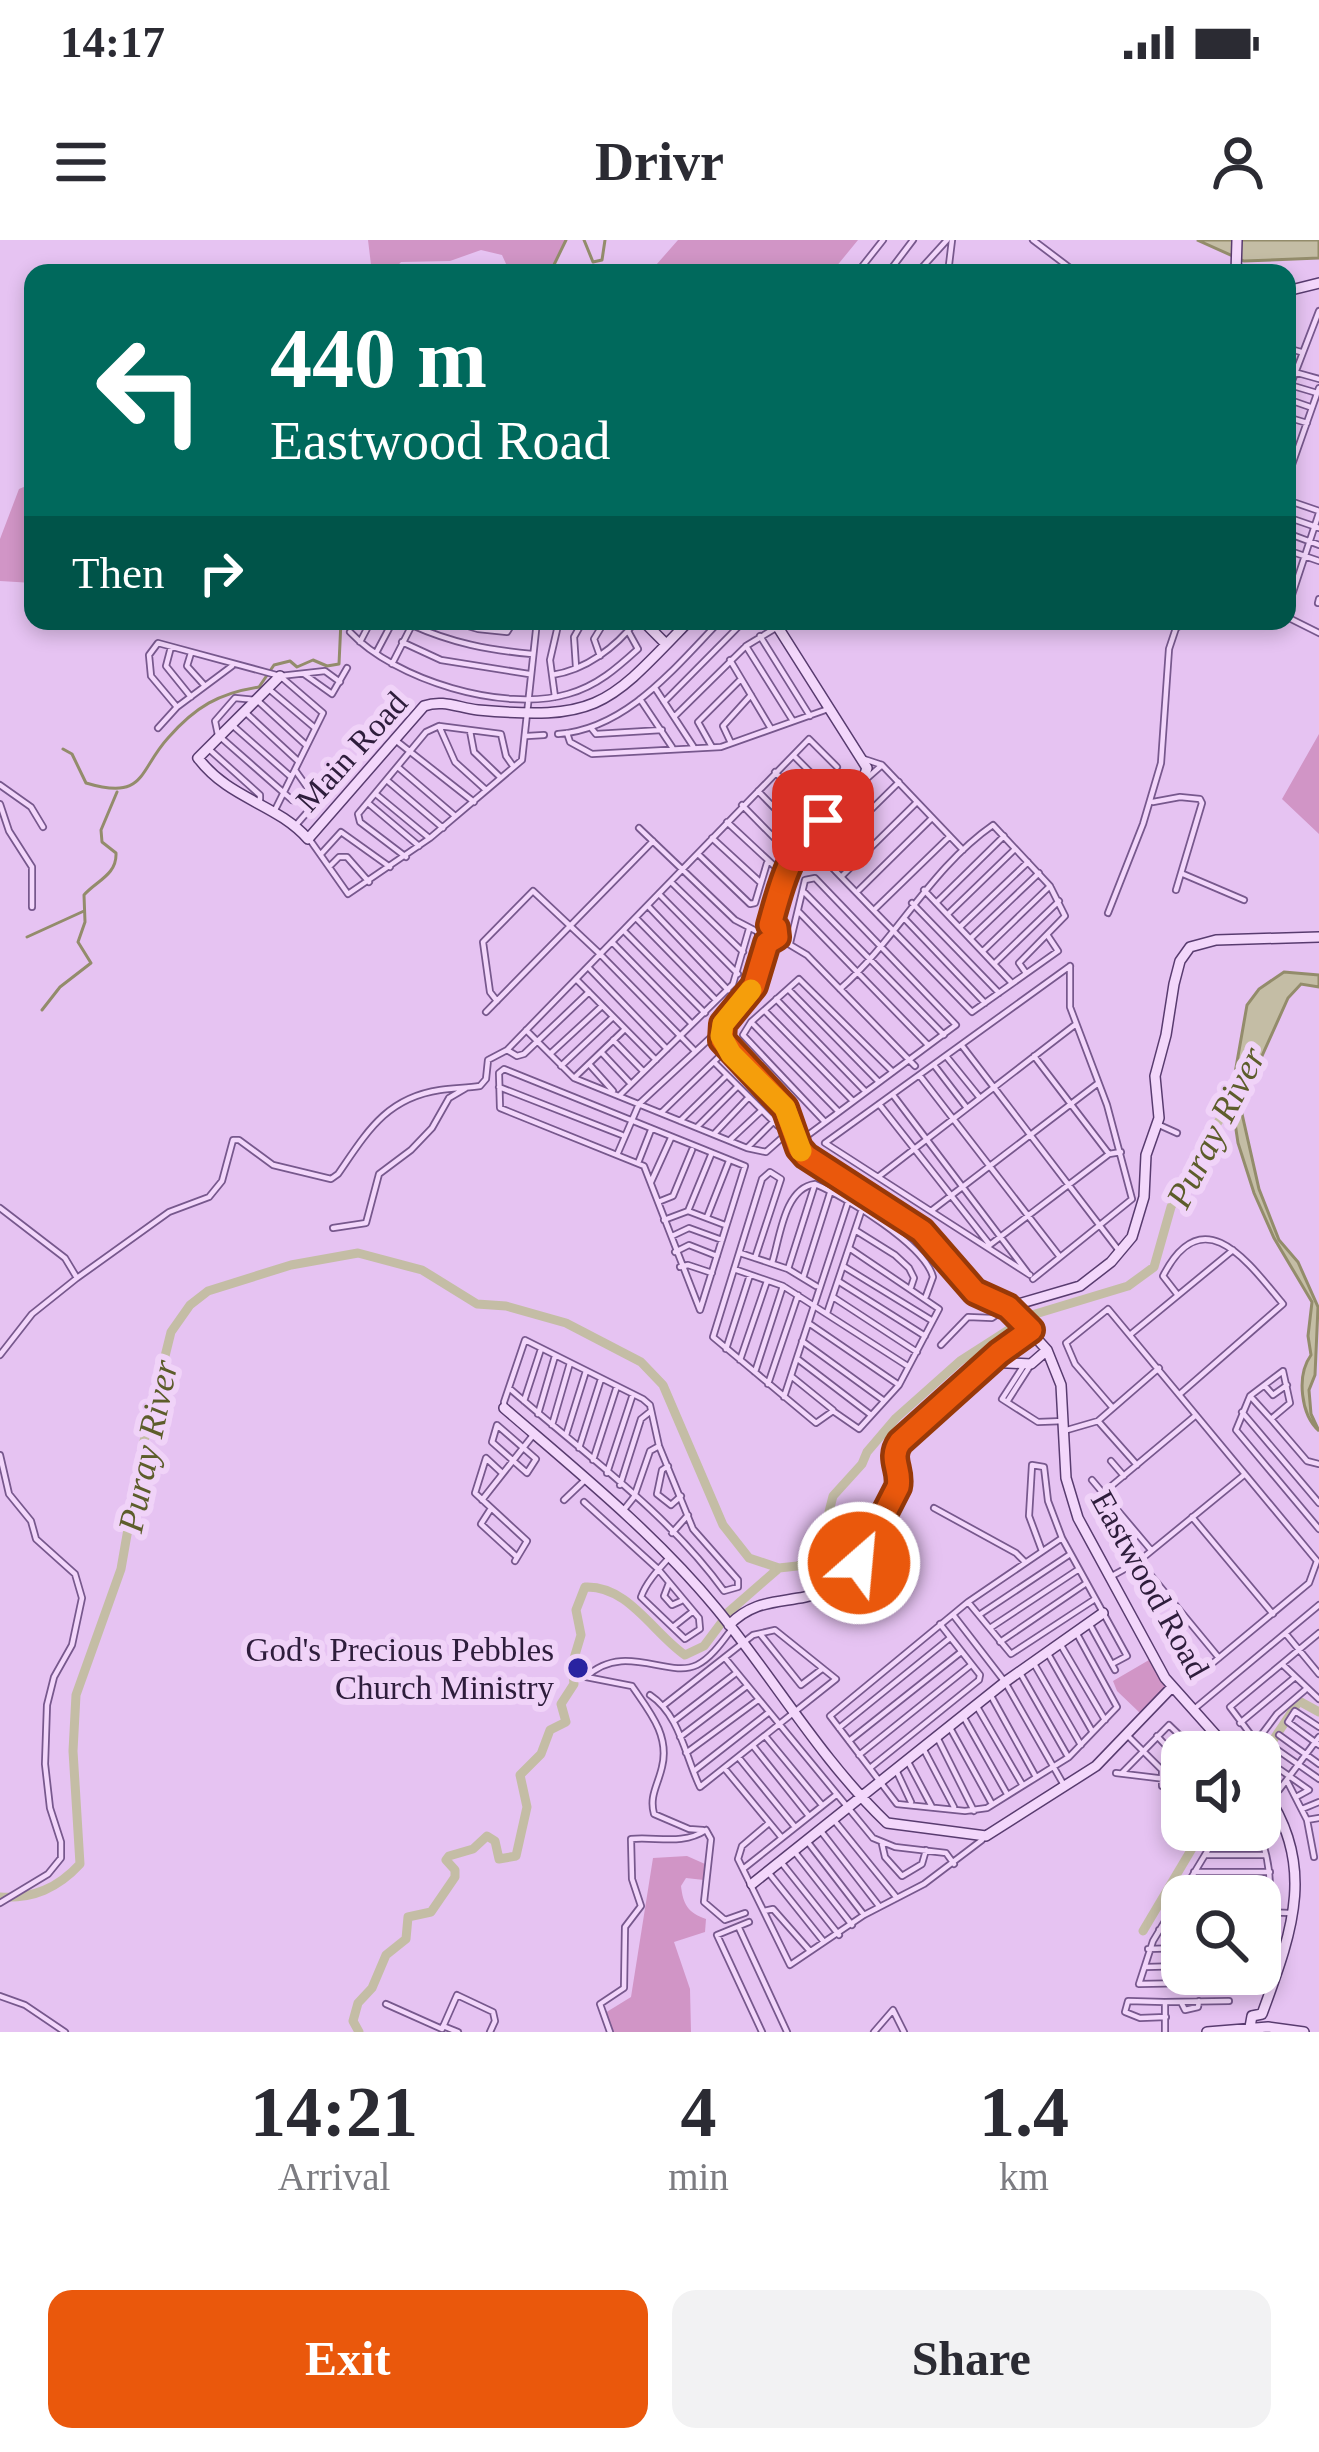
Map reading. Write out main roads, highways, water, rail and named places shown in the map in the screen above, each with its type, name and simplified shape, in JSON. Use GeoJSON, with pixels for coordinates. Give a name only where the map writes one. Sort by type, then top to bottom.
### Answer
{"type":"FeatureCollection","features":[{"type":"Feature","properties":{"kind":"waterway"},"geometry":{"type":"LineString","coordinates":[[554,264],[566,240]]}},
{"type":"Feature","properties":{"kind":"waterway"},"geometry":{"type":"LineString","coordinates":[[584,240],[593,262],[602,260],[605,240]]}},
{"type":"Feature","properties":{"kind":"waterway"},"geometry":{"type":"LineString","coordinates":[[63,749],[72,754],[86,783],[106,788],[130,785],[188,718],[220,698],[259,687],[274,665],[290,661],[297,667],[313,660],[327,666],[339,664],[341,630]]}},
{"type":"Feature","properties":{"kind":"waterway"},"geometry":{"type":"LineString","coordinates":[[42,1010],[60,987],[91,963],[78,942],[85,922],[84,895],[115,861],[116,853],[102,842],[101,830],[117,792]]}},
{"type":"Feature","properties":{"kind":"waterway"},"geometry":{"type":"LineString","coordinates":[[27,937],[84,911]]}},
{"type":"Feature","properties":{"kind":"waterway","name":"Puray River"},"geometry":{"type":"LineString","coordinates":[[0,1897],[44,1890],[80,1864],[73,1751],[76,1695],[121,1569],[142,1449],[171,1332],[190,1305],[208,1291],[291,1265],[358,1253],[422,1270],[477,1304],[506,1306],[566,1323],[641,1362],[663,1385],[723,1525],[749,1558],[779,1568],[797,1566],[811,1561],[819,1551],[833,1496],[867,1452],[896,1418],[960,1361],[1032,1315],[1128,1286],[1154,1267],[1171,1207],[1203,1143],[1236,1097]]}},
{"type":"Feature","properties":{"kind":"waterway"},"geometry":{"type":"LineString","coordinates":[[724,1616],[779,1568]]}},
{"type":"Feature","properties":{"kind":"waterway"},"geometry":{"type":"LineString","coordinates":[[359,2032],[353,2021],[358,2003],[372,1988],[386,1955],[406,1939],[408,1917],[431,1912],[455,1877],[446,1860],[449,1856],[473,1849],[487,1836],[495,1841],[499,1859],[516,1856],[527,1807],[520,1775],[541,1754],[550,1730],[566,1722],[561,1704],[574,1684],[572,1665],[581,1635],[576,1610],[585,1587],[600,1588],[627,1602],[685,1655],[704,1646],[722,1622]]}},
{"type":"Feature","properties":{"kind":"waterway"},"geometry":{"type":"LineString","coordinates":[[1279,1731],[1299,1701],[1319,1712]]}},
{"type":"Feature","properties":{"kind":"waterway"},"geometry":{"type":"LineString","coordinates":[[1143,1931],[1191,1851]]}},
{"type":"Feature","properties":{"kind":"place","name":"God's Precious Pebbles Church Ministry"},"geometry":{"type":"Point","coordinates":[578,1668]}}]}
